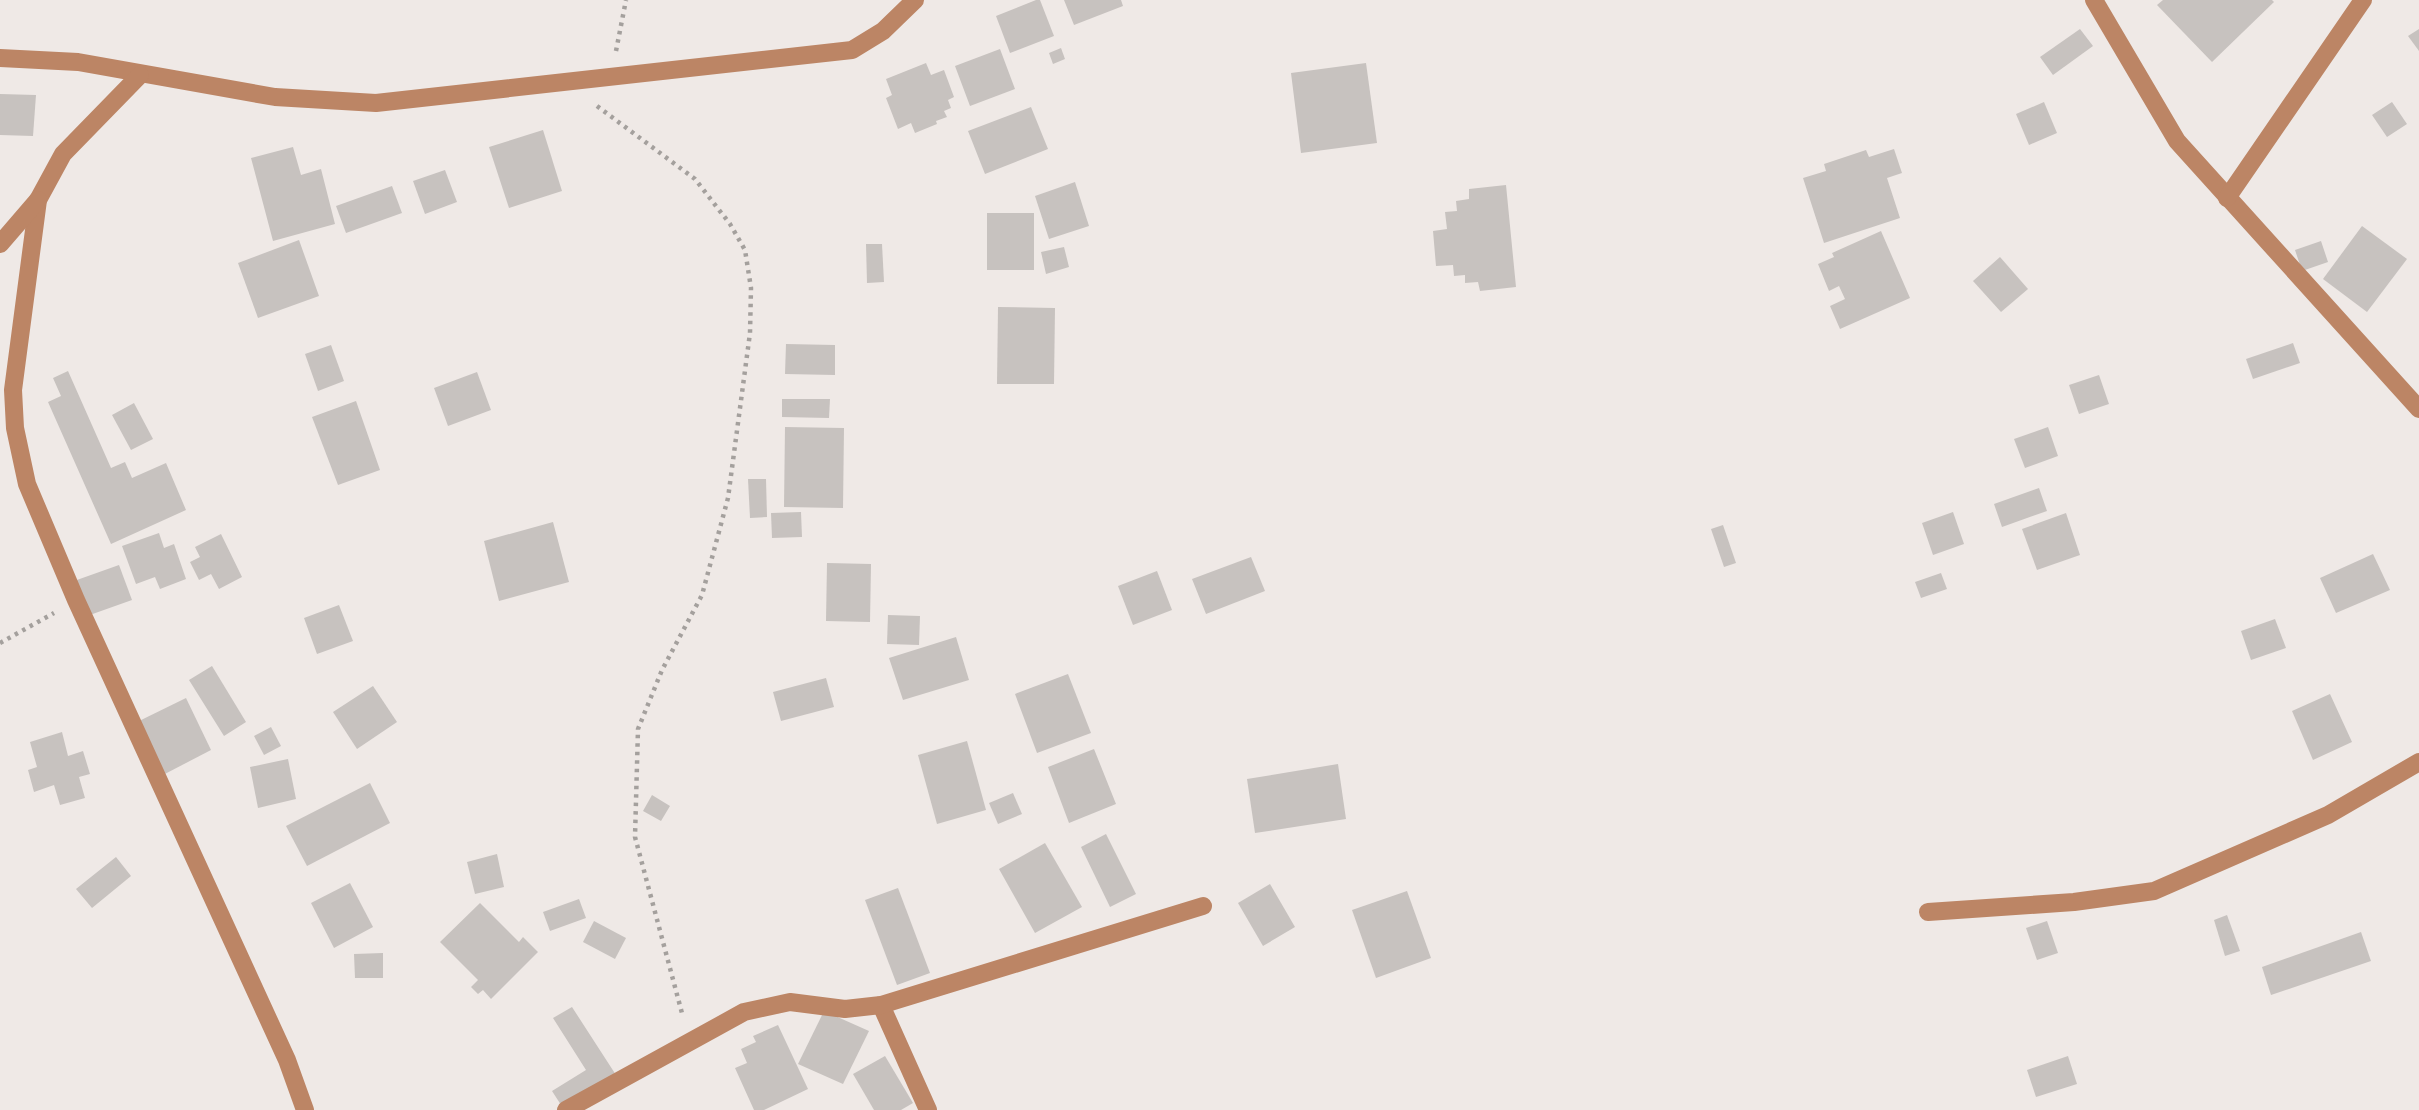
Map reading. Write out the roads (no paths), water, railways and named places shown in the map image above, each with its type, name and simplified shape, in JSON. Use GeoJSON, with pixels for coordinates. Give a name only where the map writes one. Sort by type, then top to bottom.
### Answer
{"type":"FeatureCollection","features":[{"type":"Feature","properties":{"kind":"street"},"geometry":{"type":"LineString","coordinates":[[0,58],[78,62],[275,97],[376,103],[852,50],[883,31],[915,0]]}},
{"type":"Feature","properties":{"kind":"street"},"geometry":{"type":"LineString","coordinates":[[2094,0],[2177,141],[2419,409]]}},
{"type":"Feature","properties":{"kind":"street"},"geometry":{"type":"LineString","coordinates":[[2227,198],[2363,0]]}},
{"type":"Feature","properties":{"kind":"street"},"geometry":{"type":"LineString","coordinates":[[0,244],[38,200],[63,154],[140,75]]}},
{"type":"Feature","properties":{"kind":"street"},"geometry":{"type":"LineString","coordinates":[[38,200],[13,390],[15,428],[27,484],[76,600],[287,1059],[305,1110]]}},
{"type":"Feature","properties":{"kind":"street"},"geometry":{"type":"LineString","coordinates":[[1928,912],[2074,902],[2154,891],[2329,815],[2419,762]]}},
{"type":"Feature","properties":{"kind":"street"},"geometry":{"type":"LineString","coordinates":[[566,1110],[744,1013],[790,1002],[845,1009],[881,1005],[1203,906]]}},
{"type":"Feature","properties":{"kind":"street"},"geometry":{"type":"LineString","coordinates":[[881,1005],[928,1110]]}}]}
